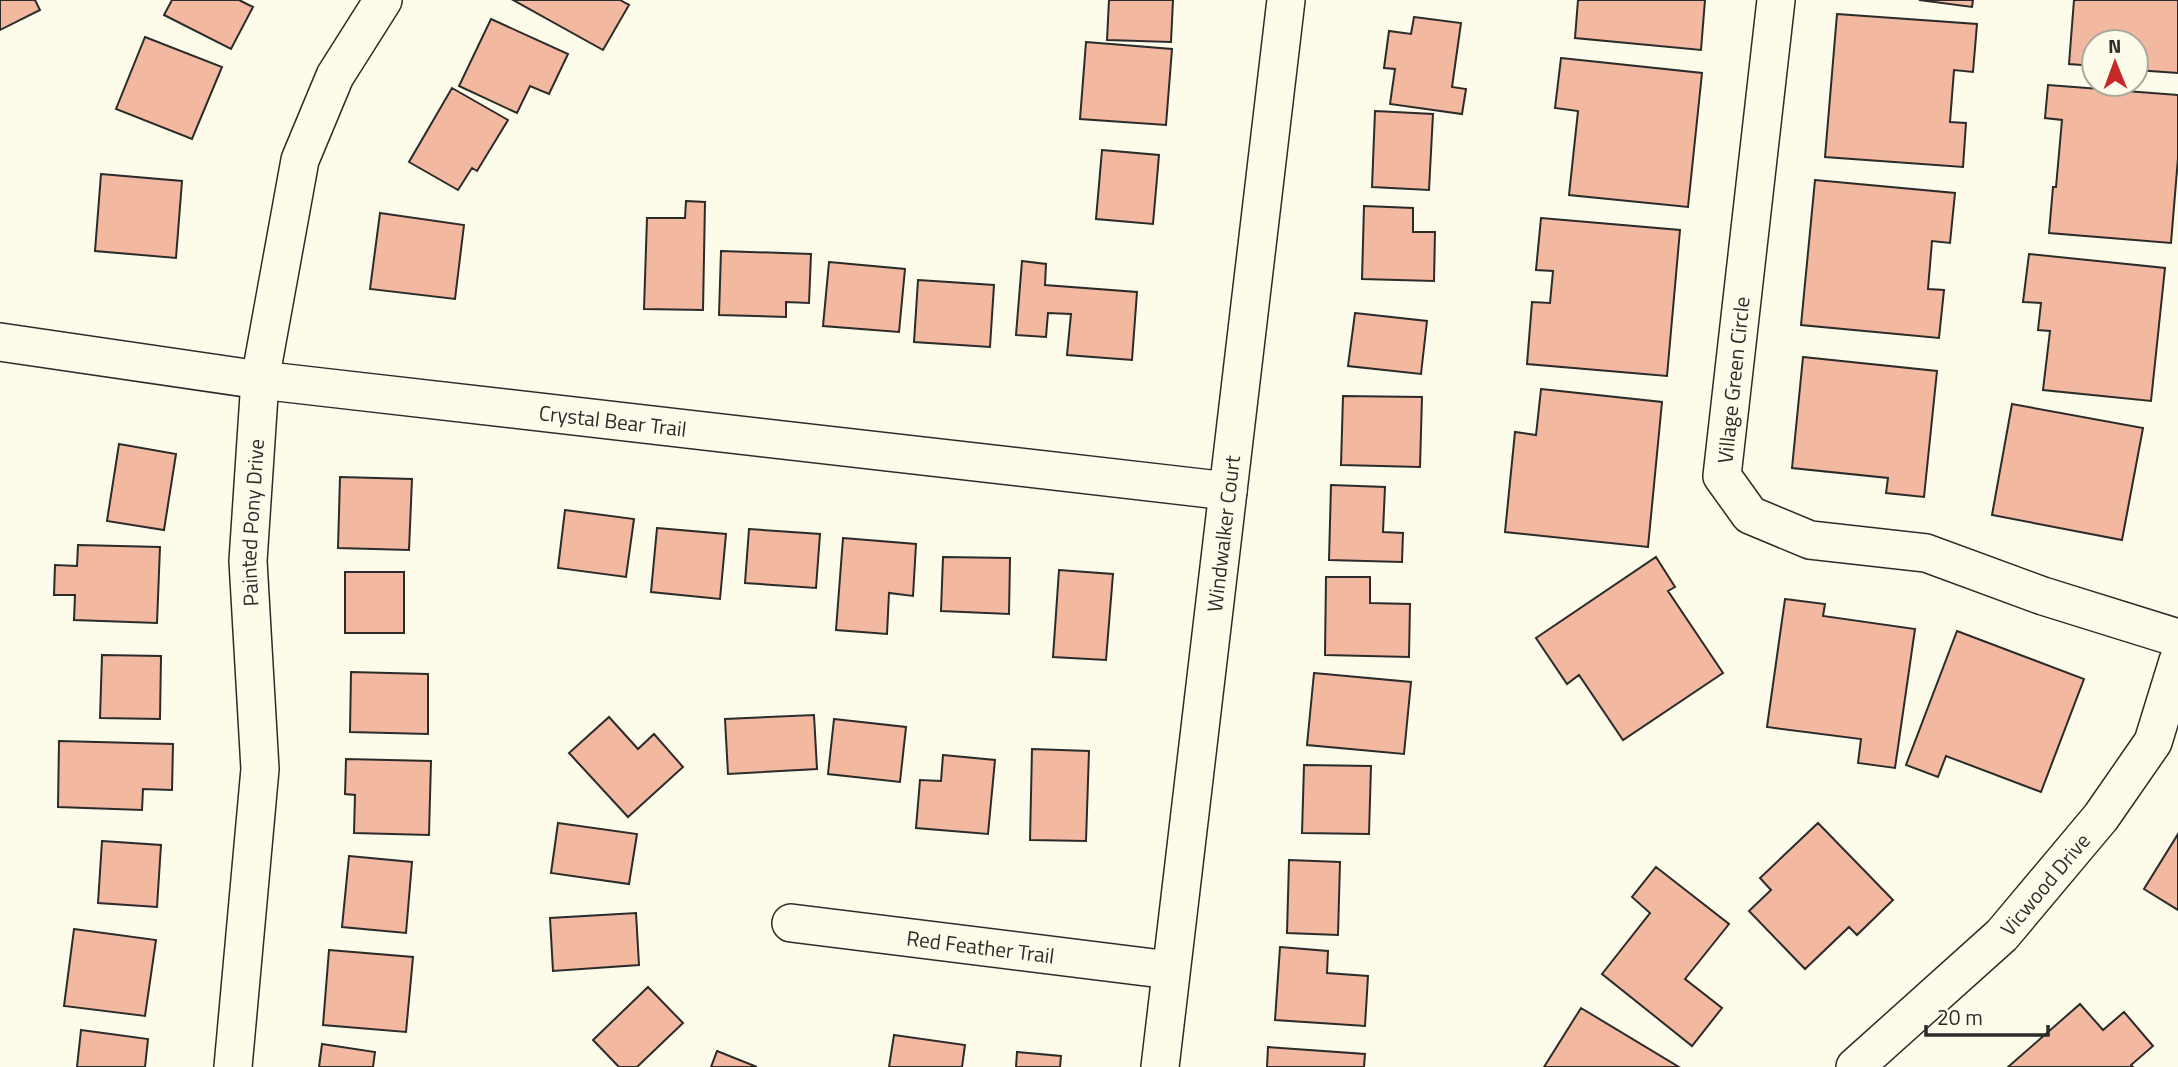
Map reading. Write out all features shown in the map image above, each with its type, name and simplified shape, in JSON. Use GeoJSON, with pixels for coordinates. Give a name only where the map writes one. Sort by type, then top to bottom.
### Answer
{"type":"FeatureCollection","features":[{"type":"Feature","properties":{"kind":"street","name":"Painted Pony Drive"},"geometry":{"type":"LineString","coordinates":[[233,1067],[260,769],[248,561],[260,380],[300,160],[335,76],[383,0]]}},
{"type":"Feature","properties":{"kind":"street","name":"Windwalker Court"},"geometry":{"type":"LineString","coordinates":[[1160,1067],[1286,0]]}},
{"type":"Feature","properties":{"kind":"street","name":"Village Green Circle"},"geometry":{"type":"LineString","coordinates":[[1776,0],[1722,476],[1750,515],[1810,540],[1926,553],[2043,596],[2178,638]]}},
{"type":"Feature","properties":{"kind":"street","name":"Crystal Bear Trail"},"geometry":{"type":"LineString","coordinates":[[0,342],[260,380],[1228,491]]}},
{"type":"Feature","properties":{"kind":"street","name":"Vicwood Drive"},"geometry":{"type":"LineString","coordinates":[[1855,1067],[2002,935],[2101,817],[2153,742],[2178,661]]}},
{"type":"Feature","properties":{"kind":"street","name":"Red Feather Trail"},"geometry":{"type":"LineString","coordinates":[[791,923],[1170,970]]}},
{"type":"Feature","properties":{"kind":"building"},"geometry":{"type":"Polygon","coordinates":[[[0,0],[35,0],[40,10],[0,30],[0,0]]]}},
{"type":"Feature","properties":{"kind":"building"},"geometry":{"type":"Polygon","coordinates":[[[172,0],[239,0],[253,7],[231,49],[164,15],[172,0]]]}},
{"type":"Feature","properties":{"kind":"building"},"geometry":{"type":"Polygon","coordinates":[[[513,0],[620,0],[629,5],[603,50],[513,0]]]}},
{"type":"Feature","properties":{"kind":"building"},"geometry":{"type":"Polygon","coordinates":[[[1109,0],[1173,0],[1171,42],[1107,40],[1109,0]]]}},
{"type":"Feature","properties":{"kind":"building"},"geometry":{"type":"Polygon","coordinates":[[[1578,0],[1705,0],[1701,50],[1575,38],[1578,0]]]}},
{"type":"Feature","properties":{"kind":"building"},"geometry":{"type":"Polygon","coordinates":[[[1919,0],[1973,0],[1972,7],[1919,0]]]}},
{"type":"Feature","properties":{"kind":"building"},"geometry":{"type":"Polygon","coordinates":[[[2074,0],[2178,0],[2178,73],[2150,71],[2150,28],[2080,28],[2080,65],[2069,64],[2074,0]]]}},
{"type":"Feature","properties":{"kind":"building"},"geometry":{"type":"Polygon","coordinates":[[[1837,14],[1977,24],[1973,72],[1954,70],[1950,122],[1966,123],[1963,167],[1825,157],[1837,14]]]}},
{"type":"Feature","properties":{"kind":"building"},"geometry":{"type":"Polygon","coordinates":[[[1414,17],[1461,23],[1452,87],[1466,89],[1462,114],[1390,104],[1395,69],[1384,68],[1389,31],[1411,34],[1414,17]]]}},
{"type":"Feature","properties":{"kind":"building"},"geometry":{"type":"Polygon","coordinates":[[[491,19],[568,54],[549,94],[530,86],[517,113],[459,86],[491,19]]]}},
{"type":"Feature","properties":{"kind":"building"},"geometry":{"type":"Polygon","coordinates":[[[145,37],[222,67],[192,139],[116,109],[145,37]]]}},
{"type":"Feature","properties":{"kind":"building"},"geometry":{"type":"Polygon","coordinates":[[[1086,42],[1172,49],[1166,125],[1080,119],[1086,42]]]}},
{"type":"Feature","properties":{"kind":"building"},"geometry":{"type":"Polygon","coordinates":[[[1561,58],[1702,73],[1688,207],[1569,195],[1578,111],[1555,108],[1561,58]]]}},
{"type":"Feature","properties":{"kind":"building"},"geometry":{"type":"Polygon","coordinates":[[[2048,85],[2080,87],[2080,98],[2150,98],[2150,93],[2178,95],[2178,158],[2171,243],[2049,233],[2062,120],[2045,118],[2048,85]]]}},
{"type":"Feature","properties":{"kind":"building"},"geometry":{"type":"Polygon","coordinates":[[[452,88],[508,120],[477,171],[472,168],[458,190],[409,162],[452,88]]]}},
{"type":"Feature","properties":{"kind":"building"},"geometry":{"type":"Polygon","coordinates":[[[1375,111],[1433,114],[1429,190],[1372,187],[1375,111]]]}},
{"type":"Feature","properties":{"kind":"building"},"geometry":{"type":"Polygon","coordinates":[[[1102,150],[1159,155],[1153,224],[1096,219],[1102,150]]]}},
{"type":"Feature","properties":{"kind":"building"},"geometry":{"type":"Polygon","coordinates":[[[101,174],[182,181],[176,258],[95,251],[101,174]]]}},
{"type":"Feature","properties":{"kind":"building"},"geometry":{"type":"Polygon","coordinates":[[[1815,180],[1955,193],[1950,243],[1932,241],[1928,289],[1944,290],[1939,338],[1801,325],[1815,180]]]}},
{"type":"Feature","properties":{"kind":"building"},"geometry":{"type":"Polygon","coordinates":[[[686,201],[705,202],[703,310],[644,309],[647,218],[685,218],[686,201]]]}},
{"type":"Feature","properties":{"kind":"building"},"geometry":{"type":"Polygon","coordinates":[[[1364,206],[1413,208],[1413,232],[1435,232],[1434,281],[1362,279],[1364,206]]]}},
{"type":"Feature","properties":{"kind":"building"},"geometry":{"type":"Polygon","coordinates":[[[380,213],[464,225],[455,299],[370,289],[380,213]]]}},
{"type":"Feature","properties":{"kind":"building"},"geometry":{"type":"Polygon","coordinates":[[[1541,218],[1680,230],[1667,376],[1527,364],[1532,302],[1550,303],[1553,271],[1536,270],[1541,218]]]}},
{"type":"Feature","properties":{"kind":"building"},"geometry":{"type":"Polygon","coordinates":[[[721,251],[811,254],[809,303],[786,302],[786,317],[719,315],[721,251]]]}},
{"type":"Feature","properties":{"kind":"building"},"geometry":{"type":"Polygon","coordinates":[[[2029,254],[2165,268],[2151,401],[2043,390],[2050,331],[2038,330],[2041,303],[2023,302],[2029,254]]]}},
{"type":"Feature","properties":{"kind":"building"},"geometry":{"type":"Polygon","coordinates":[[[1022,261],[1046,264],[1045,285],[1137,292],[1132,360],[1067,355],[1071,314],[1048,313],[1046,337],[1016,335],[1022,261]]]}},
{"type":"Feature","properties":{"kind":"building"},"geometry":{"type":"Polygon","coordinates":[[[829,262],[905,269],[899,332],[823,326],[829,262]]]}},
{"type":"Feature","properties":{"kind":"building"},"geometry":{"type":"Polygon","coordinates":[[[918,280],[994,285],[990,347],[914,342],[918,280]]]}},
{"type":"Feature","properties":{"kind":"building"},"geometry":{"type":"Polygon","coordinates":[[[1355,313],[1427,321],[1421,374],[1348,366],[1355,313]]]}},
{"type":"Feature","properties":{"kind":"building"},"geometry":{"type":"Polygon","coordinates":[[[1803,357],[1937,371],[1924,497],[1886,493],[1888,478],[1792,468],[1803,357]]]}},
{"type":"Feature","properties":{"kind":"building"},"geometry":{"type":"Polygon","coordinates":[[[1541,389],[1662,402],[1648,547],[1505,532],[1515,432],[1536,435],[1541,389]]]}},
{"type":"Feature","properties":{"kind":"building"},"geometry":{"type":"Polygon","coordinates":[[[1343,396],[1422,397],[1420,467],[1341,465],[1343,396]]]}},
{"type":"Feature","properties":{"kind":"building"},"geometry":{"type":"Polygon","coordinates":[[[2012,404],[2143,428],[2122,540],[1992,515],[2012,404]]]}},
{"type":"Feature","properties":{"kind":"building"},"geometry":{"type":"Polygon","coordinates":[[[119,444],[176,454],[164,530],[107,521],[119,444]]]}},
{"type":"Feature","properties":{"kind":"building"},"geometry":{"type":"Polygon","coordinates":[[[340,477],[412,479],[409,550],[338,548],[340,477]]]}},
{"type":"Feature","properties":{"kind":"building"},"geometry":{"type":"Polygon","coordinates":[[[1331,485],[1385,487],[1383,532],[1403,533],[1402,562],[1329,560],[1331,485]]]}},
{"type":"Feature","properties":{"kind":"building"},"geometry":{"type":"Polygon","coordinates":[[[565,510],[634,519],[626,577],[558,568],[565,510]]]}},
{"type":"Feature","properties":{"kind":"building"},"geometry":{"type":"Polygon","coordinates":[[[657,528],[726,534],[720,599],[651,592],[657,528]]]}},
{"type":"Feature","properties":{"kind":"building"},"geometry":{"type":"Polygon","coordinates":[[[749,529],[820,534],[816,588],[745,583],[749,529]]]}},
{"type":"Feature","properties":{"kind":"building"},"geometry":{"type":"Polygon","coordinates":[[[843,538],[916,544],[913,596],[889,593],[887,634],[836,630],[843,538]]]}},
{"type":"Feature","properties":{"kind":"building"},"geometry":{"type":"Polygon","coordinates":[[[78,545],[160,547],[157,623],[74,620],[75,595],[54,595],[55,565],[77,566],[78,545]]]}},
{"type":"Feature","properties":{"kind":"building"},"geometry":{"type":"Polygon","coordinates":[[[943,557],[1010,558],[1009,614],[941,611],[943,557]]]}},
{"type":"Feature","properties":{"kind":"building"},"geometry":{"type":"Polygon","coordinates":[[[1656,557],[1675,587],[1668,591],[1723,673],[1623,740],[1579,675],[1567,684],[1536,638],[1656,557]]]}},
{"type":"Feature","properties":{"kind":"building"},"geometry":{"type":"Polygon","coordinates":[[[1059,570],[1113,574],[1106,660],[1053,657],[1059,570]]]}},
{"type":"Feature","properties":{"kind":"building"},"geometry":{"type":"Polygon","coordinates":[[[345,572],[404,572],[404,633],[345,633],[345,572]]]}},
{"type":"Feature","properties":{"kind":"building"},"geometry":{"type":"Polygon","coordinates":[[[1326,577],[1370,577],[1370,603],[1410,604],[1409,657],[1325,655],[1326,577]]]}},
{"type":"Feature","properties":{"kind":"building"},"geometry":{"type":"Polygon","coordinates":[[[1785,599],[1825,604],[1823,616],[1915,629],[1895,768],[1858,763],[1861,739],[1767,727],[1785,599]]]}},
{"type":"Feature","properties":{"kind":"building"},"geometry":{"type":"Polygon","coordinates":[[[1957,631],[2084,679],[2041,792],[1946,756],[1938,777],[1906,765],[1957,631]]]}},
{"type":"Feature","properties":{"kind":"building"},"geometry":{"type":"Polygon","coordinates":[[[102,655],[161,656],[160,719],[100,718],[102,655]]]}},
{"type":"Feature","properties":{"kind":"building"},"geometry":{"type":"Polygon","coordinates":[[[351,672],[428,674],[428,734],[350,732],[351,672]]]}},
{"type":"Feature","properties":{"kind":"building"},"geometry":{"type":"Polygon","coordinates":[[[1314,673],[1411,682],[1404,754],[1307,745],[1314,673]]]}},
{"type":"Feature","properties":{"kind":"building"},"geometry":{"type":"Polygon","coordinates":[[[814,715],[817,769],[728,774],[725,719],[814,715]]]}},
{"type":"Feature","properties":{"kind":"building"},"geometry":{"type":"Polygon","coordinates":[[[609,717],[638,749],[654,734],[683,767],[628,817],[569,753],[609,717]]]}},
{"type":"Feature","properties":{"kind":"building"},"geometry":{"type":"Polygon","coordinates":[[[834,719],[906,727],[900,782],[828,774],[834,719]]]}},
{"type":"Feature","properties":{"kind":"building"},"geometry":{"type":"Polygon","coordinates":[[[59,741],[173,744],[172,790],[143,789],[142,810],[58,807],[59,741]]]}},
{"type":"Feature","properties":{"kind":"building"},"geometry":{"type":"Polygon","coordinates":[[[1032,749],[1089,751],[1086,841],[1030,840],[1032,749]]]}},
{"type":"Feature","properties":{"kind":"building"},"geometry":{"type":"Polygon","coordinates":[[[943,755],[995,760],[988,834],[916,828],[920,780],[941,781],[943,755]]]}},
{"type":"Feature","properties":{"kind":"building"},"geometry":{"type":"Polygon","coordinates":[[[346,759],[431,761],[429,835],[354,833],[355,795],[345,794],[346,759]]]}},
{"type":"Feature","properties":{"kind":"building"},"geometry":{"type":"Polygon","coordinates":[[[1304,765],[1371,766],[1369,834],[1302,833],[1304,765]]]}},
{"type":"Feature","properties":{"kind":"building"},"geometry":{"type":"Polygon","coordinates":[[[558,823],[637,834],[629,884],[551,873],[558,823]]]}},
{"type":"Feature","properties":{"kind":"building"},"geometry":{"type":"Polygon","coordinates":[[[1818,823],[1893,900],[1857,935],[1849,927],[1805,969],[1749,911],[1771,890],[1760,878],[1818,823]]]}},
{"type":"Feature","properties":{"kind":"building"},"geometry":{"type":"Polygon","coordinates":[[[2178,834],[2178,910],[2144,889],[2178,834]]]}},
{"type":"Feature","properties":{"kind":"building"},"geometry":{"type":"Polygon","coordinates":[[[102,841],[161,845],[157,907],[98,903],[102,841]]]}},
{"type":"Feature","properties":{"kind":"building"},"geometry":{"type":"Polygon","coordinates":[[[349,856],[412,862],[406,933],[342,927],[349,856]]]}},
{"type":"Feature","properties":{"kind":"building"},"geometry":{"type":"Polygon","coordinates":[[[1289,860],[1340,862],[1338,935],[1287,933],[1289,860]]]}},
{"type":"Feature","properties":{"kind":"building"},"geometry":{"type":"Polygon","coordinates":[[[1656,867],[1729,924],[1685,979],[1722,1008],[1692,1046],[1602,974],[1650,913],[1632,897],[1656,867]]]}},
{"type":"Feature","properties":{"kind":"building"},"geometry":{"type":"Polygon","coordinates":[[[636,913],[639,965],[553,971],[550,918],[636,913]]]}},
{"type":"Feature","properties":{"kind":"building"},"geometry":{"type":"Polygon","coordinates":[[[74,929],[156,940],[145,1016],[64,1006],[74,929]]]}},
{"type":"Feature","properties":{"kind":"building"},"geometry":{"type":"Polygon","coordinates":[[[1280,947],[1328,951],[1327,973],[1368,976],[1365,1026],[1275,1020],[1280,947]]]}},
{"type":"Feature","properties":{"kind":"building"},"geometry":{"type":"Polygon","coordinates":[[[329,950],[413,957],[406,1032],[323,1025],[329,950]]]}},
{"type":"Feature","properties":{"kind":"building"},"geometry":{"type":"Polygon","coordinates":[[[648,987],[683,1023],[637,1067],[619,1067],[593,1040],[648,987]]]}},
{"type":"Feature","properties":{"kind":"building"},"geometry":{"type":"Polygon","coordinates":[[[2080,1004],[2103,1030],[2124,1012],[2153,1046],[2131,1065],[2133,1067],[2008,1067],[2080,1004]]]}},
{"type":"Feature","properties":{"kind":"building"},"geometry":{"type":"Polygon","coordinates":[[[1581,1008],[1679,1067],[1544,1067],[1581,1008]]]}},
{"type":"Feature","properties":{"kind":"building"},"geometry":{"type":"Polygon","coordinates":[[[81,1030],[148,1039],[145,1067],[77,1067],[81,1030]]]}},
{"type":"Feature","properties":{"kind":"building"},"geometry":{"type":"Polygon","coordinates":[[[894,1035],[965,1045],[962,1067],[889,1067],[894,1035]]]}},
{"type":"Feature","properties":{"kind":"building"},"geometry":{"type":"Polygon","coordinates":[[[322,1044],[375,1052],[373,1067],[319,1067],[322,1044]]]}},
{"type":"Feature","properties":{"kind":"building"},"geometry":{"type":"Polygon","coordinates":[[[1268,1047],[1365,1054],[1364,1067],[1267,1067],[1268,1047]]]}},
{"type":"Feature","properties":{"kind":"building"},"geometry":{"type":"Polygon","coordinates":[[[717,1051],[757,1067],[711,1067],[717,1051]]]}},
{"type":"Feature","properties":{"kind":"building"},"geometry":{"type":"Polygon","coordinates":[[[1017,1052],[1061,1056],[1060,1067],[1016,1067],[1017,1052]]]}}]}
